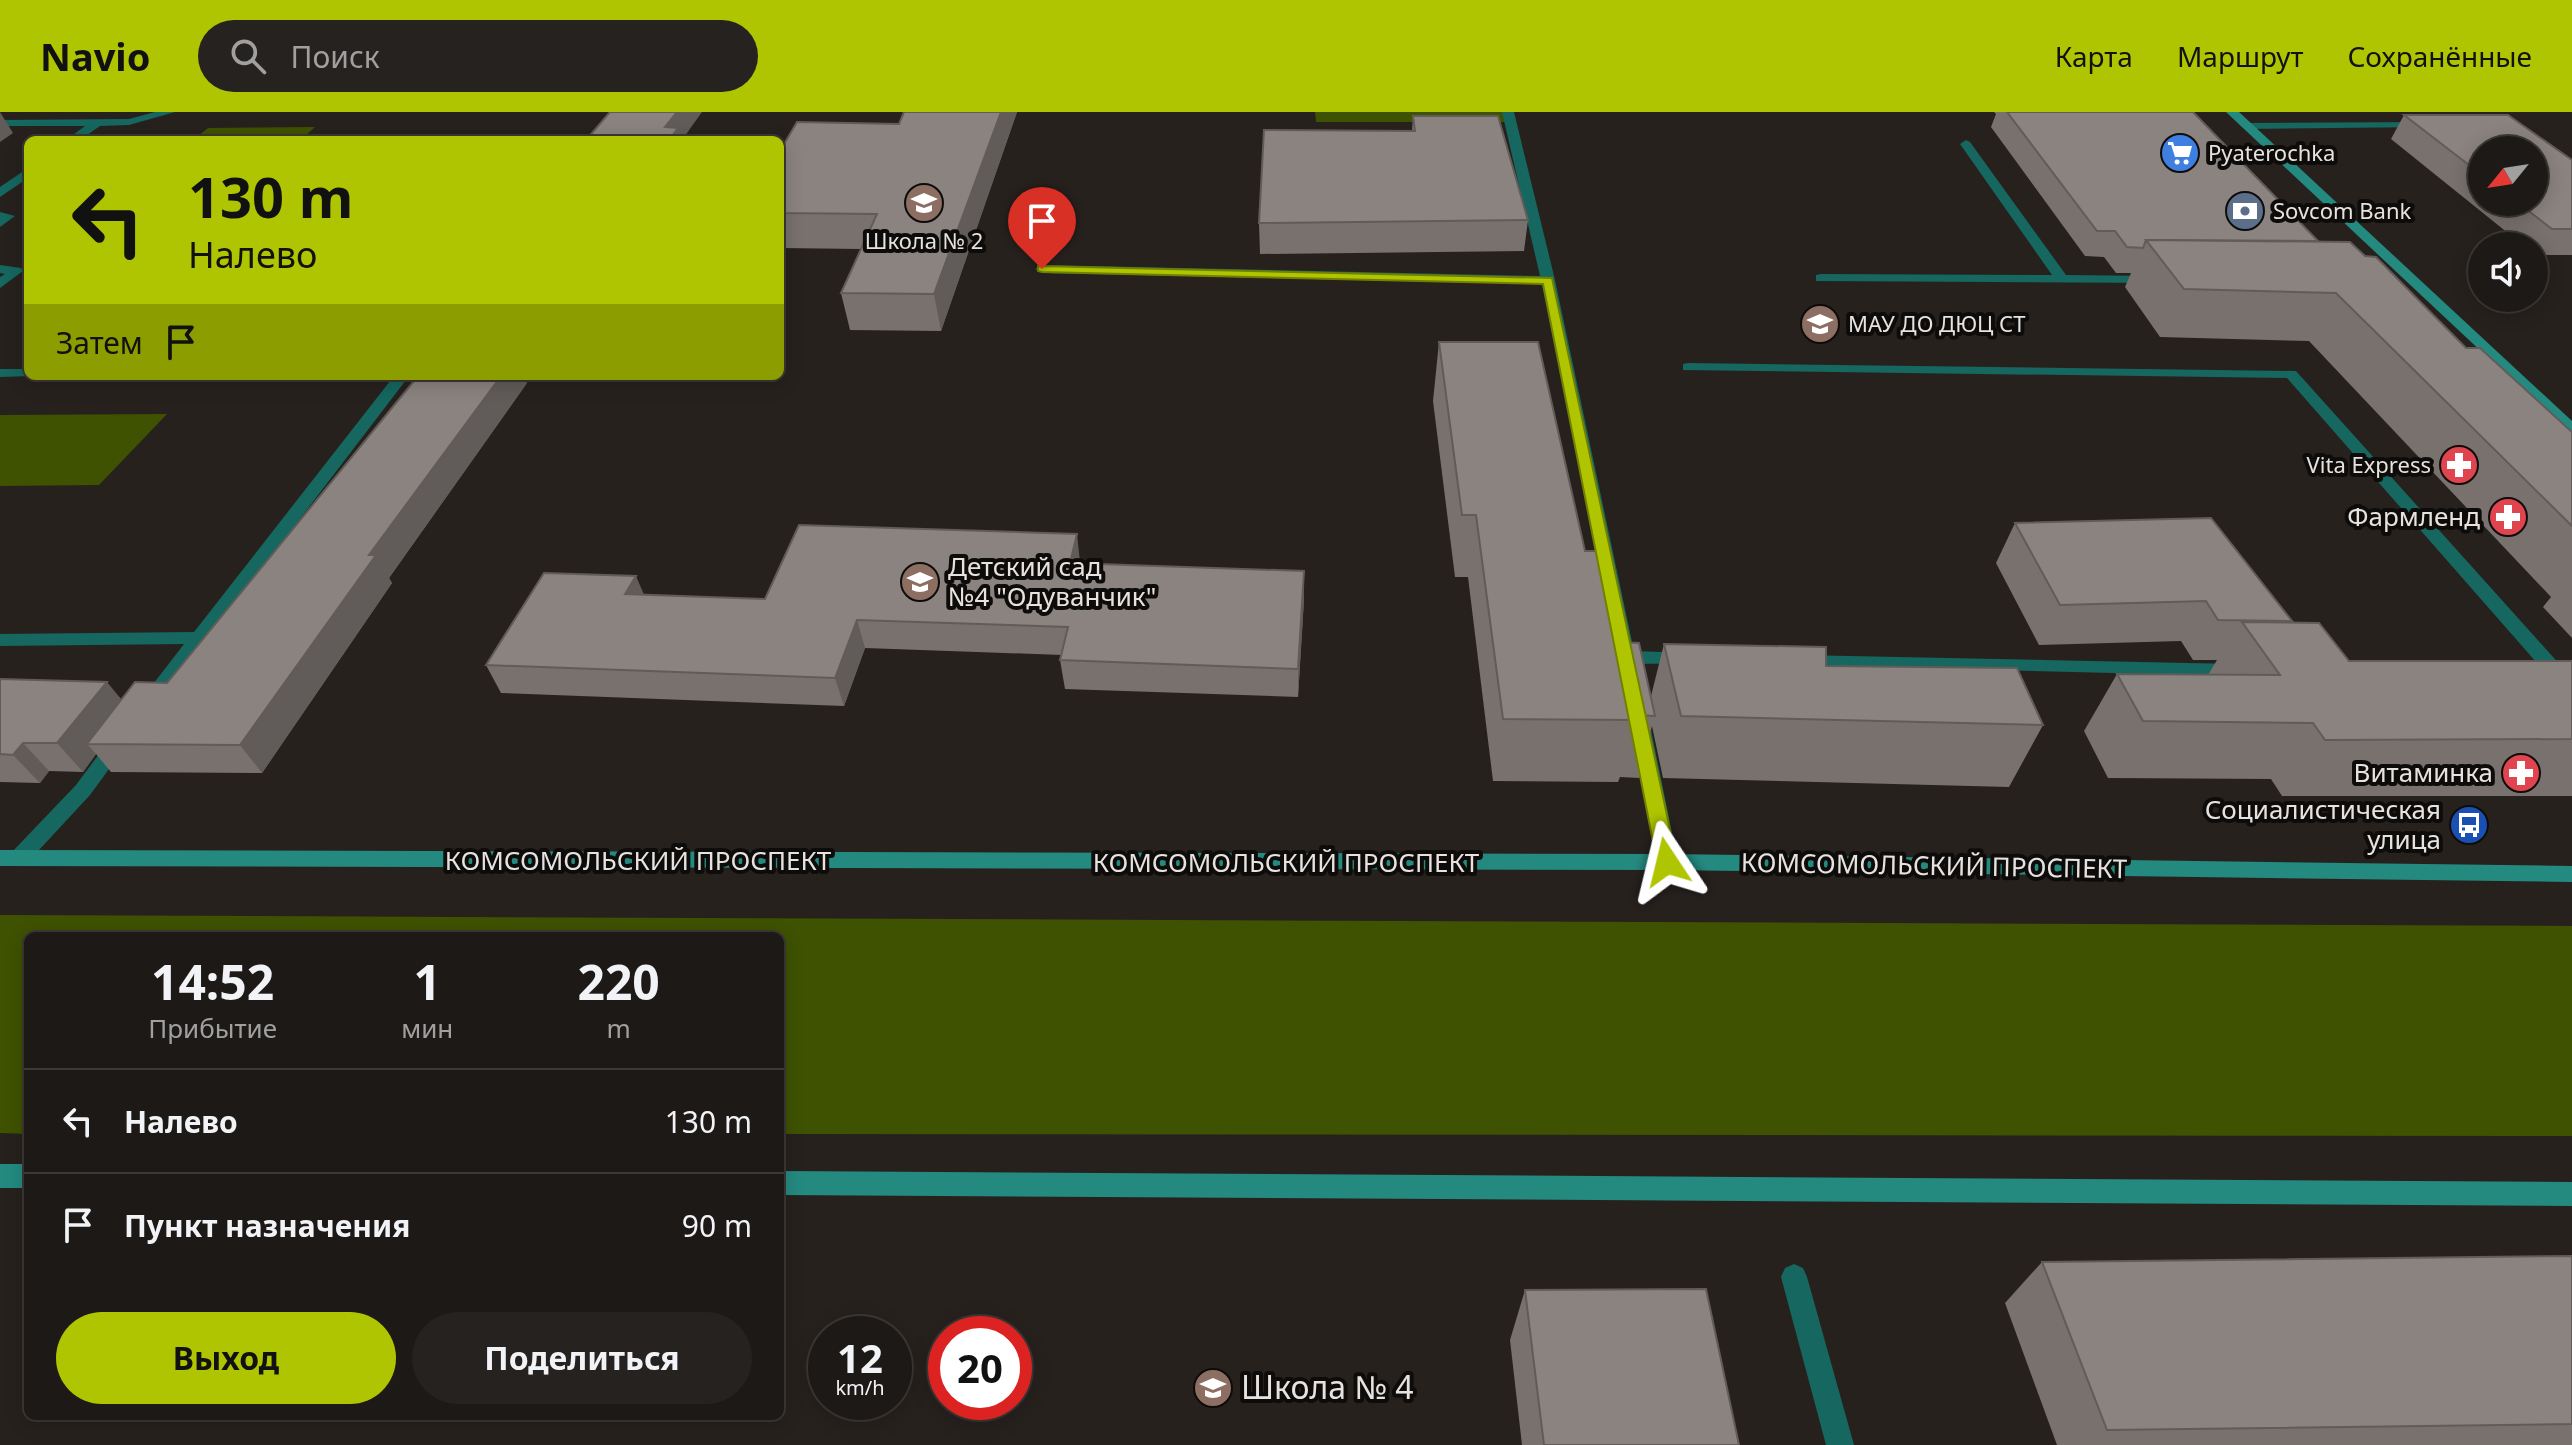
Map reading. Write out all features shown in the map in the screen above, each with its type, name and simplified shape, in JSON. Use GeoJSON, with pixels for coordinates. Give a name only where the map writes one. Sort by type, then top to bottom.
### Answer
{"type":"FeatureCollection","features":[{"type":"Feature","properties":{"kind":"main road"},"geometry":{"type":"LineString","coordinates":[[2232,112],[2572,429]]}},
{"type":"Feature","properties":{"kind":"main road","name":"КОМСОМОЛЬСКИЙ ПРОСПЕКТ"},"geometry":{"type":"LineString","coordinates":[[9,858],[1667,862],[2572,874]]}},
{"type":"Feature","properties":{"kind":"main road"},"geometry":{"type":"LineString","coordinates":[[0,1176],[24,1176]]}},
{"type":"Feature","properties":{"kind":"main road"},"geometry":{"type":"LineString","coordinates":[[784,1183],[2572,1194]]}},
{"type":"Feature","properties":{"kind":"lane"},"geometry":{"type":"LineString","coordinates":[[0,123],[140,121],[169,112]]}},
{"type":"Feature","properties":{"kind":"lane"},"geometry":{"type":"LineString","coordinates":[[1508,112],[1548,280],[1667,862]]}},
{"type":"Feature","properties":{"kind":"lane"},"geometry":{"type":"LineString","coordinates":[[78,136],[96,123]]}},
{"type":"Feature","properties":{"kind":"lane"},"geometry":{"type":"LineString","coordinates":[[2247,126],[2441,125]]}},
{"type":"Feature","properties":{"kind":"lane"},"geometry":{"type":"LineString","coordinates":[[1966,144],[2062,280]]}},
{"type":"Feature","properties":{"kind":"lane"},"geometry":{"type":"LineString","coordinates":[[0,193],[24,175]]}},
{"type":"Feature","properties":{"kind":"lane"},"geometry":{"type":"LineString","coordinates":[[0,216],[9,216],[0,223]]}},
{"type":"Feature","properties":{"kind":"lane"},"geometry":{"type":"LineString","coordinates":[[0,269],[22,272]]}},
{"type":"Feature","properties":{"kind":"lane"},"geometry":{"type":"LineString","coordinates":[[1042,269],[1548,280]]}},
{"type":"Feature","properties":{"kind":"lane"},"geometry":{"type":"LineString","coordinates":[[0,284],[22,272]]}},
{"type":"Feature","properties":{"kind":"lane"},"geometry":{"type":"LineString","coordinates":[[1821,278],[2173,280]]}},
{"type":"Feature","properties":{"kind":"lane"},"geometry":{"type":"LineString","coordinates":[[2388,282],[2415,282]]}},
{"type":"Feature","properties":{"kind":"lane"},"geometry":{"type":"LineString","coordinates":[[1688,367],[2291,374],[2566,683]]}},
{"type":"Feature","properties":{"kind":"lane"},"geometry":{"type":"LineString","coordinates":[[0,373],[24,373]]}},
{"type":"Feature","properties":{"kind":"lane"},"geometry":{"type":"LineString","coordinates":[[9,858],[83,790],[197,638],[399,380]]}},
{"type":"Feature","properties":{"kind":"lane"},"geometry":{"type":"LineString","coordinates":[[0,640],[197,638]]}},
{"type":"Feature","properties":{"kind":"lane"},"geometry":{"type":"LineString","coordinates":[[1627,657],[1706,659]]}},
{"type":"Feature","properties":{"kind":"lane"},"geometry":{"type":"LineString","coordinates":[[1785,661],[2259,670]]}},
{"type":"Feature","properties":{"kind":"lane"},"geometry":{"type":"LineString","coordinates":[[2528,676],[2566,683]]}},
{"type":"Feature","properties":{"kind":"lane"},"geometry":{"type":"LineString","coordinates":[[1794,1277],[1840,1445]]}},
{"type":"Feature","properties":{"kind":"green space"},"geometry":{"type":"Polygon","coordinates":[[[1315,112],[1510,112],[1512,122],[1316,122],[1315,112]]]}},
{"type":"Feature","properties":{"kind":"green space"},"geometry":{"type":"Polygon","coordinates":[[[315,127],[305,136],[198,136],[208,128],[315,127]]]}},
{"type":"Feature","properties":{"kind":"green space"},"geometry":{"type":"Polygon","coordinates":[[[167,414],[99,485],[0,486],[0,415],[167,414]]]}},
{"type":"Feature","properties":{"kind":"green space"},"geometry":{"type":"Polygon","coordinates":[[[0,915],[2572,926],[2572,1136],[784,1134],[784,932],[24,932],[24,1134],[0,1133],[0,915]]]}},
{"type":"Feature","properties":{"kind":"building"},"geometry":{"type":"Polygon","coordinates":[[[610,112],[677,112],[665,127],[678,128],[672,136],[589,136],[610,112]]]}},
{"type":"Feature","properties":{"kind":"building"},"geometry":{"type":"Polygon","coordinates":[[[904,112],[1001,112],[934,294],[841,293],[877,214],[784,213],[784,144],[797,122],[899,124],[904,112]]]}},
{"type":"Feature","properties":{"kind":"building"},"geometry":{"type":"Polygon","coordinates":[[[2007,112],[2193,112],[2318,241],[2146,240],[2143,248],[2127,247],[2115,231],[2097,231],[2007,112]]]}},
{"type":"Feature","properties":{"kind":"building"},"geometry":{"type":"Polygon","coordinates":[[[2404,115],[2508,115],[2538,136],[2468,136],[2468,164],[2404,115]]]}},
{"type":"Feature","properties":{"kind":"building"},"geometry":{"type":"Polygon","coordinates":[[[1413,116],[1498,116],[1528,220],[1259,223],[1264,130],[1415,131],[1413,116]]]}},
{"type":"Feature","properties":{"kind":"building"},"geometry":{"type":"Polygon","coordinates":[[[2548,143],[2572,160],[2572,229],[2552,229],[2535,216],[2548,216],[2548,143]]]}},
{"type":"Feature","properties":{"kind":"building"},"geometry":{"type":"Polygon","coordinates":[[[2146,240],[2350,242],[2365,256],[2376,257],[2466,348],[2480,348],[2572,432],[2572,526],[2336,293],[2184,289],[2146,240]]]}},
{"type":"Feature","properties":{"kind":"building"},"geometry":{"type":"Polygon","coordinates":[[[1439,342],[1538,342],[1585,551],[1596,551],[1617,642],[1639,643],[1655,716],[1633,715],[1634,720],[1503,719],[1476,515],[1462,515],[1439,342]]]}},
{"type":"Feature","properties":{"kind":"building"},"geometry":{"type":"Polygon","coordinates":[[[415,380],[498,380],[369,555],[376,555],[240,745],[87,744],[135,682],[167,683],[415,380]]]}},
{"type":"Feature","properties":{"kind":"building"},"geometry":{"type":"Polygon","coordinates":[[[2211,518],[2292,621],[2218,620],[2206,601],[2060,605],[2015,523],[2211,518]]]}},
{"type":"Feature","properties":{"kind":"building"},"geometry":{"type":"Polygon","coordinates":[[[799,525],[1077,534],[1070,563],[1304,571],[1298,669],[1060,660],[1068,627],[857,620],[835,678],[486,665],[544,573],[636,576],[625,594],[765,599],[799,525]]]}},
{"type":"Feature","properties":{"kind":"building"},"geometry":{"type":"Polygon","coordinates":[[[2242,622],[2319,623],[2349,661],[2572,661],[2572,739],[2325,740],[2313,723],[2143,721],[2117,674],[2280,675],[2242,622]]]}},
{"type":"Feature","properties":{"kind":"building"},"geometry":{"type":"Polygon","coordinates":[[[1664,644],[1826,647],[1826,666],[2017,668],[2043,725],[1681,716],[1664,644]]]}},
{"type":"Feature","properties":{"kind":"building"},"geometry":{"type":"Polygon","coordinates":[[[0,679],[107,682],[57,743],[23,743],[13,755],[0,754],[0,679]]]}},
{"type":"Feature","properties":{"kind":"building"},"geometry":{"type":"Polygon","coordinates":[[[2572,1256],[2572,1424],[2107,1430],[2042,1262],[2572,1256]]]}},
{"type":"Feature","properties":{"kind":"building"},"geometry":{"type":"Polygon","coordinates":[[[1706,1289],[1739,1445],[1544,1445],[1525,1290],[1706,1289]]]}},
{"type":"Feature","properties":{"kind":"place","name":"Pyaterochka"},"geometry":{"type":"Point","coordinates":[2180,153]}},
{"type":"Feature","properties":{"kind":"place","name":"Школа № 2"},"geometry":{"type":"Point","coordinates":[924,203]}},
{"type":"Feature","properties":{"kind":"place","name":"Sovcom Bank"},"geometry":{"type":"Point","coordinates":[2245,211]}},
{"type":"Feature","properties":{"kind":"place","name":"МАУ ДО ДЮЦ СТ"},"geometry":{"type":"Point","coordinates":[1820,324]}},
{"type":"Feature","properties":{"kind":"place","name":"Vita Express"},"geometry":{"type":"Point","coordinates":[2459,465]}},
{"type":"Feature","properties":{"kind":"place","name":"Фармленд"},"geometry":{"type":"Point","coordinates":[2508,517]}},
{"type":"Feature","properties":{"kind":"place","name":"Детский сад №4 \"Одуванчик\""},"geometry":{"type":"Point","coordinates":[920,582]}},
{"type":"Feature","properties":{"kind":"place","name":"Витаминка"},"geometry":{"type":"Point","coordinates":[2521,773]}},
{"type":"Feature","properties":{"kind":"place","name":"Социалистическая улица"},"geometry":{"type":"Point","coordinates":[2469,825]}},
{"type":"Feature","properties":{"kind":"place","name":"Школа № 4"},"geometry":{"type":"Point","coordinates":[1213,1388]}},
{"type":"Feature","properties":{"kind":"route"},"geometry":{"type":"LineString","coordinates":[[1042,269],[1548,280],[1667,862]]}}]}
